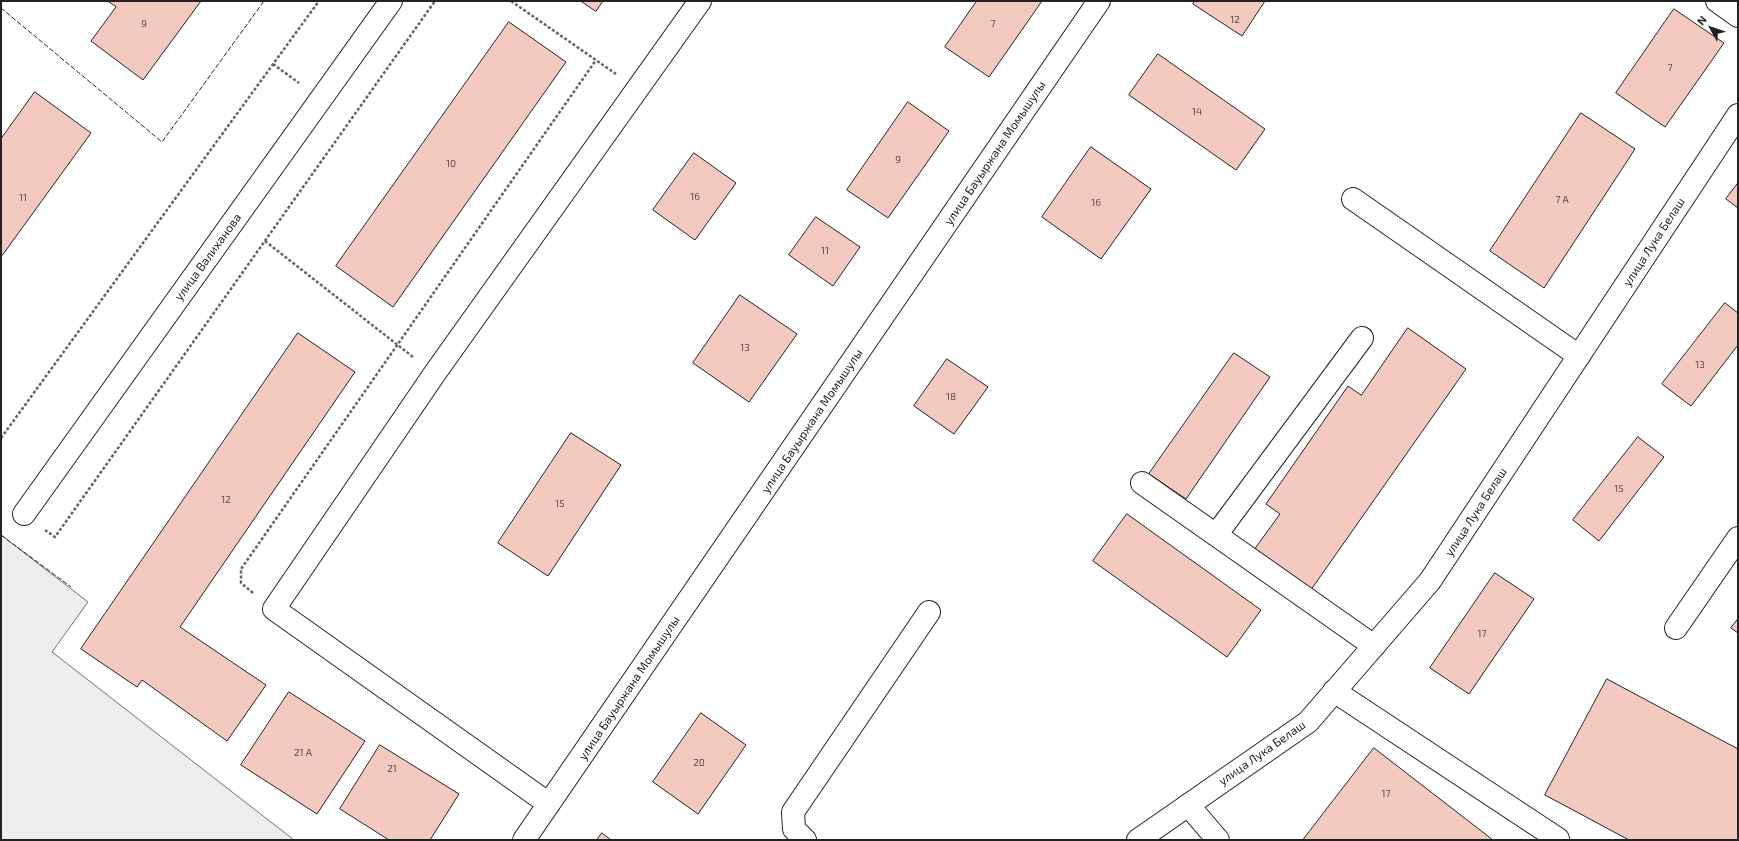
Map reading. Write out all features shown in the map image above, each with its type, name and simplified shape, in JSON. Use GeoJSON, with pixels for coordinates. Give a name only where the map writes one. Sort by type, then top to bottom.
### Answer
{"type":"FeatureCollection","features":[{"type":"Feature","properties":{"kind":"street","name":"улица Валиханова"},"geometry":{"type":"LineString","coordinates":[[24,514],[391,1]]}},
{"type":"Feature","properties":{"kind":"street"},"geometry":{"type":"LineString","coordinates":[[549,804],[274,609],[434,373],[700,1]]}},
{"type":"Feature","properties":{"kind":"street","name":"улица Бауыржана Момышулы"},"geometry":{"type":"LineString","coordinates":[[524,840],[1099,1]]}},
{"type":"Feature","properties":{"kind":"street"},"geometry":{"type":"LineString","coordinates":[[1717,1],[1738,16]]}},
{"type":"Feature","properties":{"kind":"street","name":"улица Лука Белаш"},"geometry":{"type":"LineString","coordinates":[[1138,840],[1308,722],[1430,582],[1738,115]]}},
{"type":"Feature","properties":{"kind":"street"},"geometry":{"type":"LineString","coordinates":[[1353,199],[1579,356]]}},
{"type":"Feature","properties":{"kind":"street"},"geometry":{"type":"LineString","coordinates":[[1216,535],[1362,338]]}},
{"type":"Feature","properties":{"kind":"street"},"geometry":{"type":"LineString","coordinates":[[1142,482],[1374,646]]}},
{"type":"Feature","properties":{"kind":"street"},"geometry":{"type":"LineString","coordinates":[[1676,628],[1738,538]]}},
{"type":"Feature","properties":{"kind":"street"},"geometry":{"type":"LineString","coordinates":[[805,840],[794,829],[793,812],[929,612]]}},
{"type":"Feature","properties":{"kind":"street"},"geometry":{"type":"LineString","coordinates":[[1334,691],[1558,839]]}},
{"type":"Feature","properties":{"kind":"street"},"geometry":{"type":"LineString","coordinates":[[1188,805],[1218,840]]}},
{"type":"Feature","properties":{"kind":"path"},"geometry":{"type":"LineString","coordinates":[[1,438],[319,1]]}},
{"type":"Feature","properties":{"kind":"path"},"geometry":{"type":"LineString","coordinates":[[24,514],[55,538],[435,1]]}},
{"type":"Feature","properties":{"kind":"path"},"geometry":{"type":"LineString","coordinates":[[511,1],[638,89]]}},
{"type":"Feature","properties":{"kind":"path"},"geometry":{"type":"LineString","coordinates":[[274,609],[241,583],[241,569],[596,60]]}},
{"type":"Feature","properties":{"kind":"path"},"geometry":{"type":"LineString","coordinates":[[265,241],[434,373]]}},
{"type":"Feature","properties":{"kind":"shaded area"},"geometry":{"type":"Polygon","coordinates":[[[1,535],[88,602],[52,652],[294,840],[1,840],[1,535]]]}},
{"type":"Feature","properties":{"kind":"building"},"geometry":{"type":"Polygon","coordinates":[[[108,1],[201,1],[143,80],[91,41],[116,7],[108,1]]]}},
{"type":"Feature","properties":{"kind":"building"},"geometry":{"type":"Polygon","coordinates":[[[581,1],[603,1],[596,11],[581,1]]]}},
{"type":"Feature","properties":{"kind":"building"},"geometry":{"type":"Polygon","coordinates":[[[977,1],[1042,1],[989,77],[945,47],[977,1]]]}},
{"type":"Feature","properties":{"kind":"building"},"geometry":{"type":"Polygon","coordinates":[[[1195,1],[1265,1],[1242,36],[1193,4],[1195,1]]]}},
{"type":"Feature","properties":{"kind":"building"},"geometry":{"type":"Polygon","coordinates":[[[1674,9],[1724,43],[1665,127],[1616,93],[1674,9]]]}},
{"type":"Feature","properties":{"kind":"building"},"geometry":{"type":"Polygon","coordinates":[[[509,22],[566,62],[393,307],[336,266],[509,22]]]}},
{"type":"Feature","properties":{"kind":"building"},"geometry":{"type":"Polygon","coordinates":[[[1158,54],[1265,129],[1236,170],[1129,95],[1158,54]]]}},
{"type":"Feature","properties":{"kind":"building"},"geometry":{"type":"Polygon","coordinates":[[[35,92],[91,133],[1,257],[1,139],[35,92]]]}},
{"type":"Feature","properties":{"kind":"building"},"geometry":{"type":"Polygon","coordinates":[[[908,102],[949,131],[888,218],[847,190],[908,102]]]}},
{"type":"Feature","properties":{"kind":"building"},"geometry":{"type":"Polygon","coordinates":[[[1581,113],[1635,149],[1544,288],[1490,251],[1581,113]]]}},
{"type":"Feature","properties":{"kind":"building"},"geometry":{"type":"Polygon","coordinates":[[[1091,147],[1151,189],[1101,259],[1042,217],[1091,147]]]}},
{"type":"Feature","properties":{"kind":"building"},"geometry":{"type":"Polygon","coordinates":[[[694,153],[736,183],[695,240],[653,210],[694,153]]]}},
{"type":"Feature","properties":{"kind":"building"},"geometry":{"type":"Polygon","coordinates":[[[1738,183],[1738,208],[1726,199],[1738,183]]]}},
{"type":"Feature","properties":{"kind":"building"},"geometry":{"type":"Polygon","coordinates":[[[816,217],[860,247],[833,286],[789,255],[816,217]]]}},
{"type":"Feature","properties":{"kind":"building"},"geometry":{"type":"Polygon","coordinates":[[[740,295],[797,334],[749,402],[693,363],[740,295]]]}},
{"type":"Feature","properties":{"kind":"building"},"geometry":{"type":"Polygon","coordinates":[[[1725,303],[1738,313],[1738,345],[1691,406],[1662,384],[1725,303]]]}},
{"type":"Feature","properties":{"kind":"building"},"geometry":{"type":"Polygon","coordinates":[[[1408,328],[1466,369],[1308,594],[1251,554],[1280,514],[1266,504],[1348,386],[1361,395],[1408,328]]]}},
{"type":"Feature","properties":{"kind":"building"},"geometry":{"type":"Polygon","coordinates":[[[298,333],[355,372],[180,627],[266,685],[227,741],[142,680],[137,687],[81,649],[298,333]]]}},
{"type":"Feature","properties":{"kind":"building"},"geometry":{"type":"Polygon","coordinates":[[[1234,353],[1270,377],[1186,499],[1149,474],[1234,353]]]}},
{"type":"Feature","properties":{"kind":"building"},"geometry":{"type":"Polygon","coordinates":[[[947,359],[988,387],[954,434],[914,406],[947,359]]]}},
{"type":"Feature","properties":{"kind":"building"},"geometry":{"type":"Polygon","coordinates":[[[571,433],[621,465],[548,576],[498,543],[571,433]]]}},
{"type":"Feature","properties":{"kind":"building"},"geometry":{"type":"Polygon","coordinates":[[[1638,437],[1664,457],[1599,541],[1573,520],[1638,437]]]}},
{"type":"Feature","properties":{"kind":"building"},"geometry":{"type":"Polygon","coordinates":[[[1127,514],[1261,610],[1227,657],[1093,561],[1127,514]]]}},
{"type":"Feature","properties":{"kind":"building"},"geometry":{"type":"Polygon","coordinates":[[[1495,573],[1534,599],[1469,694],[1430,668],[1495,573]]]}},
{"type":"Feature","properties":{"kind":"building"},"geometry":{"type":"Polygon","coordinates":[[[1738,619],[1738,633],[1731,628],[1738,619]]]}},
{"type":"Feature","properties":{"kind":"building"},"geometry":{"type":"Polygon","coordinates":[[[1607,679],[1738,749],[1738,840],[1629,840],[1545,795],[1607,679]]]}},
{"type":"Feature","properties":{"kind":"building"},"geometry":{"type":"Polygon","coordinates":[[[289,692],[365,741],[317,814],[241,765],[289,692]]]}},
{"type":"Feature","properties":{"kind":"building"},"geometry":{"type":"Polygon","coordinates":[[[701,713],[746,745],[698,814],[653,782],[701,713]]]}},
{"type":"Feature","properties":{"kind":"building"},"geometry":{"type":"Polygon","coordinates":[[[380,745],[459,794],[430,840],[389,840],[340,809],[380,745]]]}},
{"type":"Feature","properties":{"kind":"building"},"geometry":{"type":"Polygon","coordinates":[[[1374,748],[1493,840],[1303,840],[1374,748]]]}},
{"type":"Feature","properties":{"kind":"building"},"geometry":{"type":"Polygon","coordinates":[[[602,833],[611,840],[597,840],[602,833]]]}},
{"type":"Feature","properties":{"kind":"fence"},"geometry":{"type":"LineString","coordinates":[[1,8],[162,142],[264,1]]}},
{"type":"Feature","properties":{"kind":"fence"},"geometry":{"type":"LineString","coordinates":[[1,535],[71,587]]}}]}
